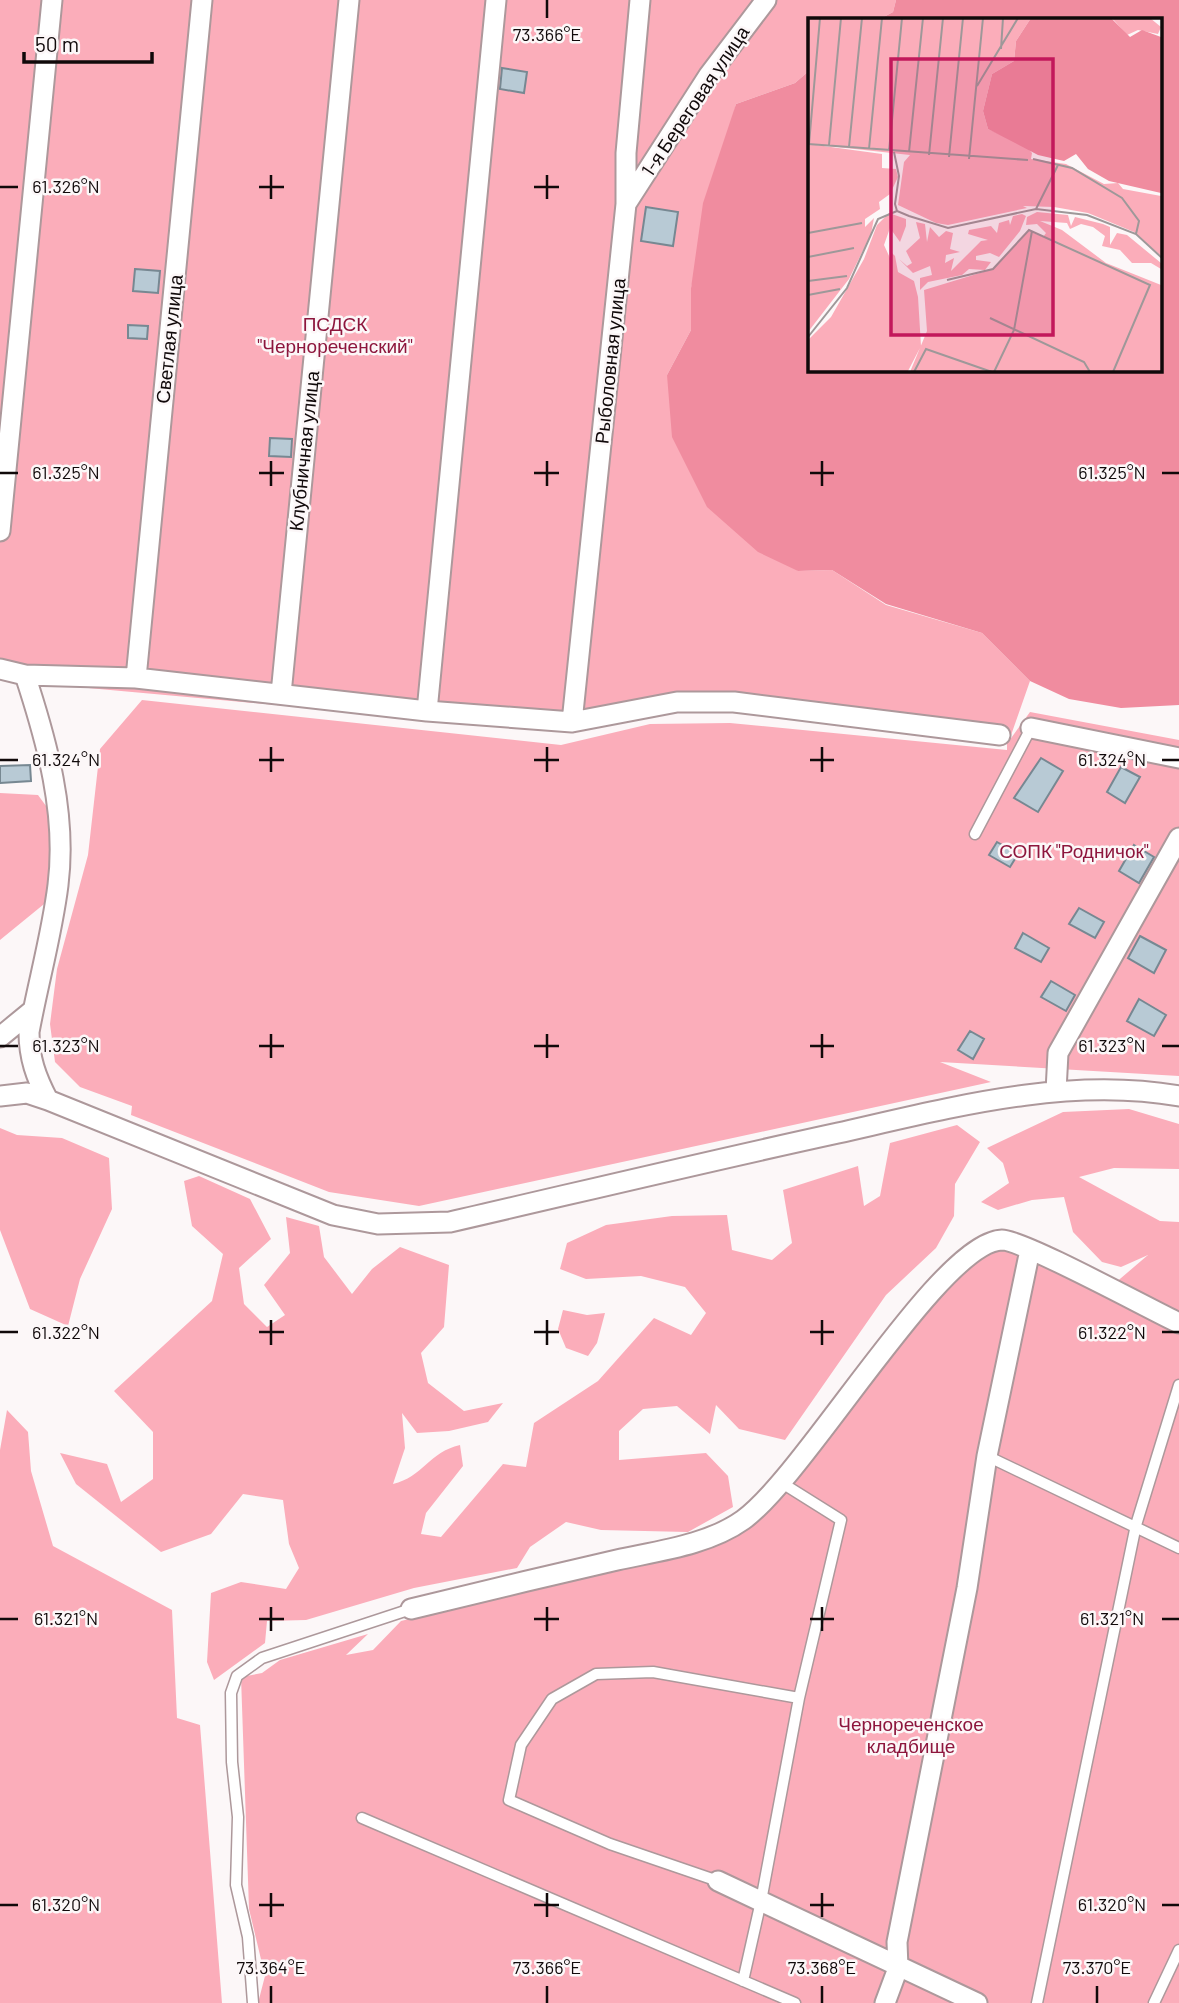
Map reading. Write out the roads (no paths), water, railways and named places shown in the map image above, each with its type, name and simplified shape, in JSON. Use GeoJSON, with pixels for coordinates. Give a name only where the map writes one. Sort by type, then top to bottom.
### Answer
{"type":"FeatureCollection","features":[{"type":"Feature","properties":{"kind":"street"},"geometry":{"type":"LineString","coordinates":[[0,531],[52,0]]}},
{"type":"Feature","properties":{"kind":"street","name":"Светлая улица"},"geometry":{"type":"LineString","coordinates":[[136,678],[202,0]]}},
{"type":"Feature","properties":{"kind":"street","name":"Клубничная улица"},"geometry":{"type":"LineString","coordinates":[[281,694],[348,0]]}},
{"type":"Feature","properties":{"kind":"street"},"geometry":{"type":"LineString","coordinates":[[427,711],[496,0]]}},
{"type":"Feature","properties":{"kind":"street","name":"Рыболовная улица"},"geometry":{"type":"LineString","coordinates":[[572,722],[626,204],[626,153],[640,0]]}},
{"type":"Feature","properties":{"kind":"street","name":"1-я Береговая улица"},"geometry":{"type":"LineString","coordinates":[[626,204],[709,75],[766,0]]}},
{"type":"Feature","properties":{"kind":"street"},"geometry":{"type":"LineString","coordinates":[[0,669],[24,675],[136,678],[427,711],[572,722],[677,702],[734,702],[1000,735]]}},
{"type":"Feature","properties":{"kind":"street"},"geometry":{"type":"LineString","coordinates":[[24,675],[47,742],[60,846],[58,885],[33,1010],[29,1051],[35,1076],[48,1100]]}},
{"type":"Feature","properties":{"kind":"street"},"geometry":{"type":"LineString","coordinates":[[1031,728],[1179,758]]}},
{"type":"Feature","properties":{"kind":"street"},"geometry":{"type":"LineString","coordinates":[[1056,1091],[1058,1053],[1179,838]]}},
{"type":"Feature","properties":{"kind":"street"},"geometry":{"type":"LineString","coordinates":[[0,1037],[33,1010]]}},
{"type":"Feature","properties":{"kind":"street"},"geometry":{"type":"LineString","coordinates":[[2,1093],[27,1093],[48,1100],[333,1215],[378,1224],[450,1222],[935,1111],[1056,1091],[1109,1088],[1179,1096]]}},
{"type":"Feature","properties":{"kind":"street"},"geometry":{"type":"LineString","coordinates":[[411,1609],[713,1535],[741,1522],[782,1483],[897,1334],[958,1263],[980,1246],[1003,1240],[1030,1250],[1179,1323]]}},
{"type":"Feature","properties":{"kind":"street"},"geometry":{"type":"LineString","coordinates":[[885,2003],[898,1969],[897,1942],[967,1588],[987,1456],[1030,1250]]}},
{"type":"Feature","properties":{"kind":"street"},"geometry":{"type":"LineString","coordinates":[[718,1881],[898,1969],[977,2003]]}},
{"type":"Feature","properties":{"kind":"lane"},"geometry":{"type":"LineString","coordinates":[[975,834],[1031,728]]}},
{"type":"Feature","properties":{"kind":"lane"},"geometry":{"type":"LineString","coordinates":[[1037,2003],[1136,1525],[1179,1385]]}},
{"type":"Feature","properties":{"kind":"lane"},"geometry":{"type":"LineString","coordinates":[[987,1456],[1136,1525],[1179,1548]]}},
{"type":"Feature","properties":{"kind":"lane"},"geometry":{"type":"LineString","coordinates":[[743,1980],[761,1902],[799,1698],[841,1520],[782,1483]]}},
{"type":"Feature","properties":{"kind":"lane"},"geometry":{"type":"LineString","coordinates":[[253,2003],[248,1937],[236,1885],[238,1817],[232,1762],[231,1693],[237,1676],[262,1658],[411,1609]]}},
{"type":"Feature","properties":{"kind":"lane"},"geometry":{"type":"LineString","coordinates":[[718,1881],[610,1844],[509,1800],[521,1745],[552,1699],[596,1674],[653,1672],[799,1698]]}},
{"type":"Feature","properties":{"kind":"lane"},"geometry":{"type":"LineString","coordinates":[[362,1818],[795,2003]]}},
{"type":"Feature","properties":{"kind":"lane"},"geometry":{"type":"LineString","coordinates":[[1154,2003],[1179,1950]]}},
{"type":"Feature","properties":{"kind":"park label","name":"ПСДСК \"Чернореченский\""},"geometry":{"type":"Point","coordinates":[335,335]}},
{"type":"Feature","properties":{"kind":"park label","name":"СОПК \"Родничок\""},"geometry":{"type":"Point","coordinates":[1074,851]}},
{"type":"Feature","properties":{"kind":"park label","name":"Чернореченское кладбище"},"geometry":{"type":"Point","coordinates":[911,1735]}}]}
